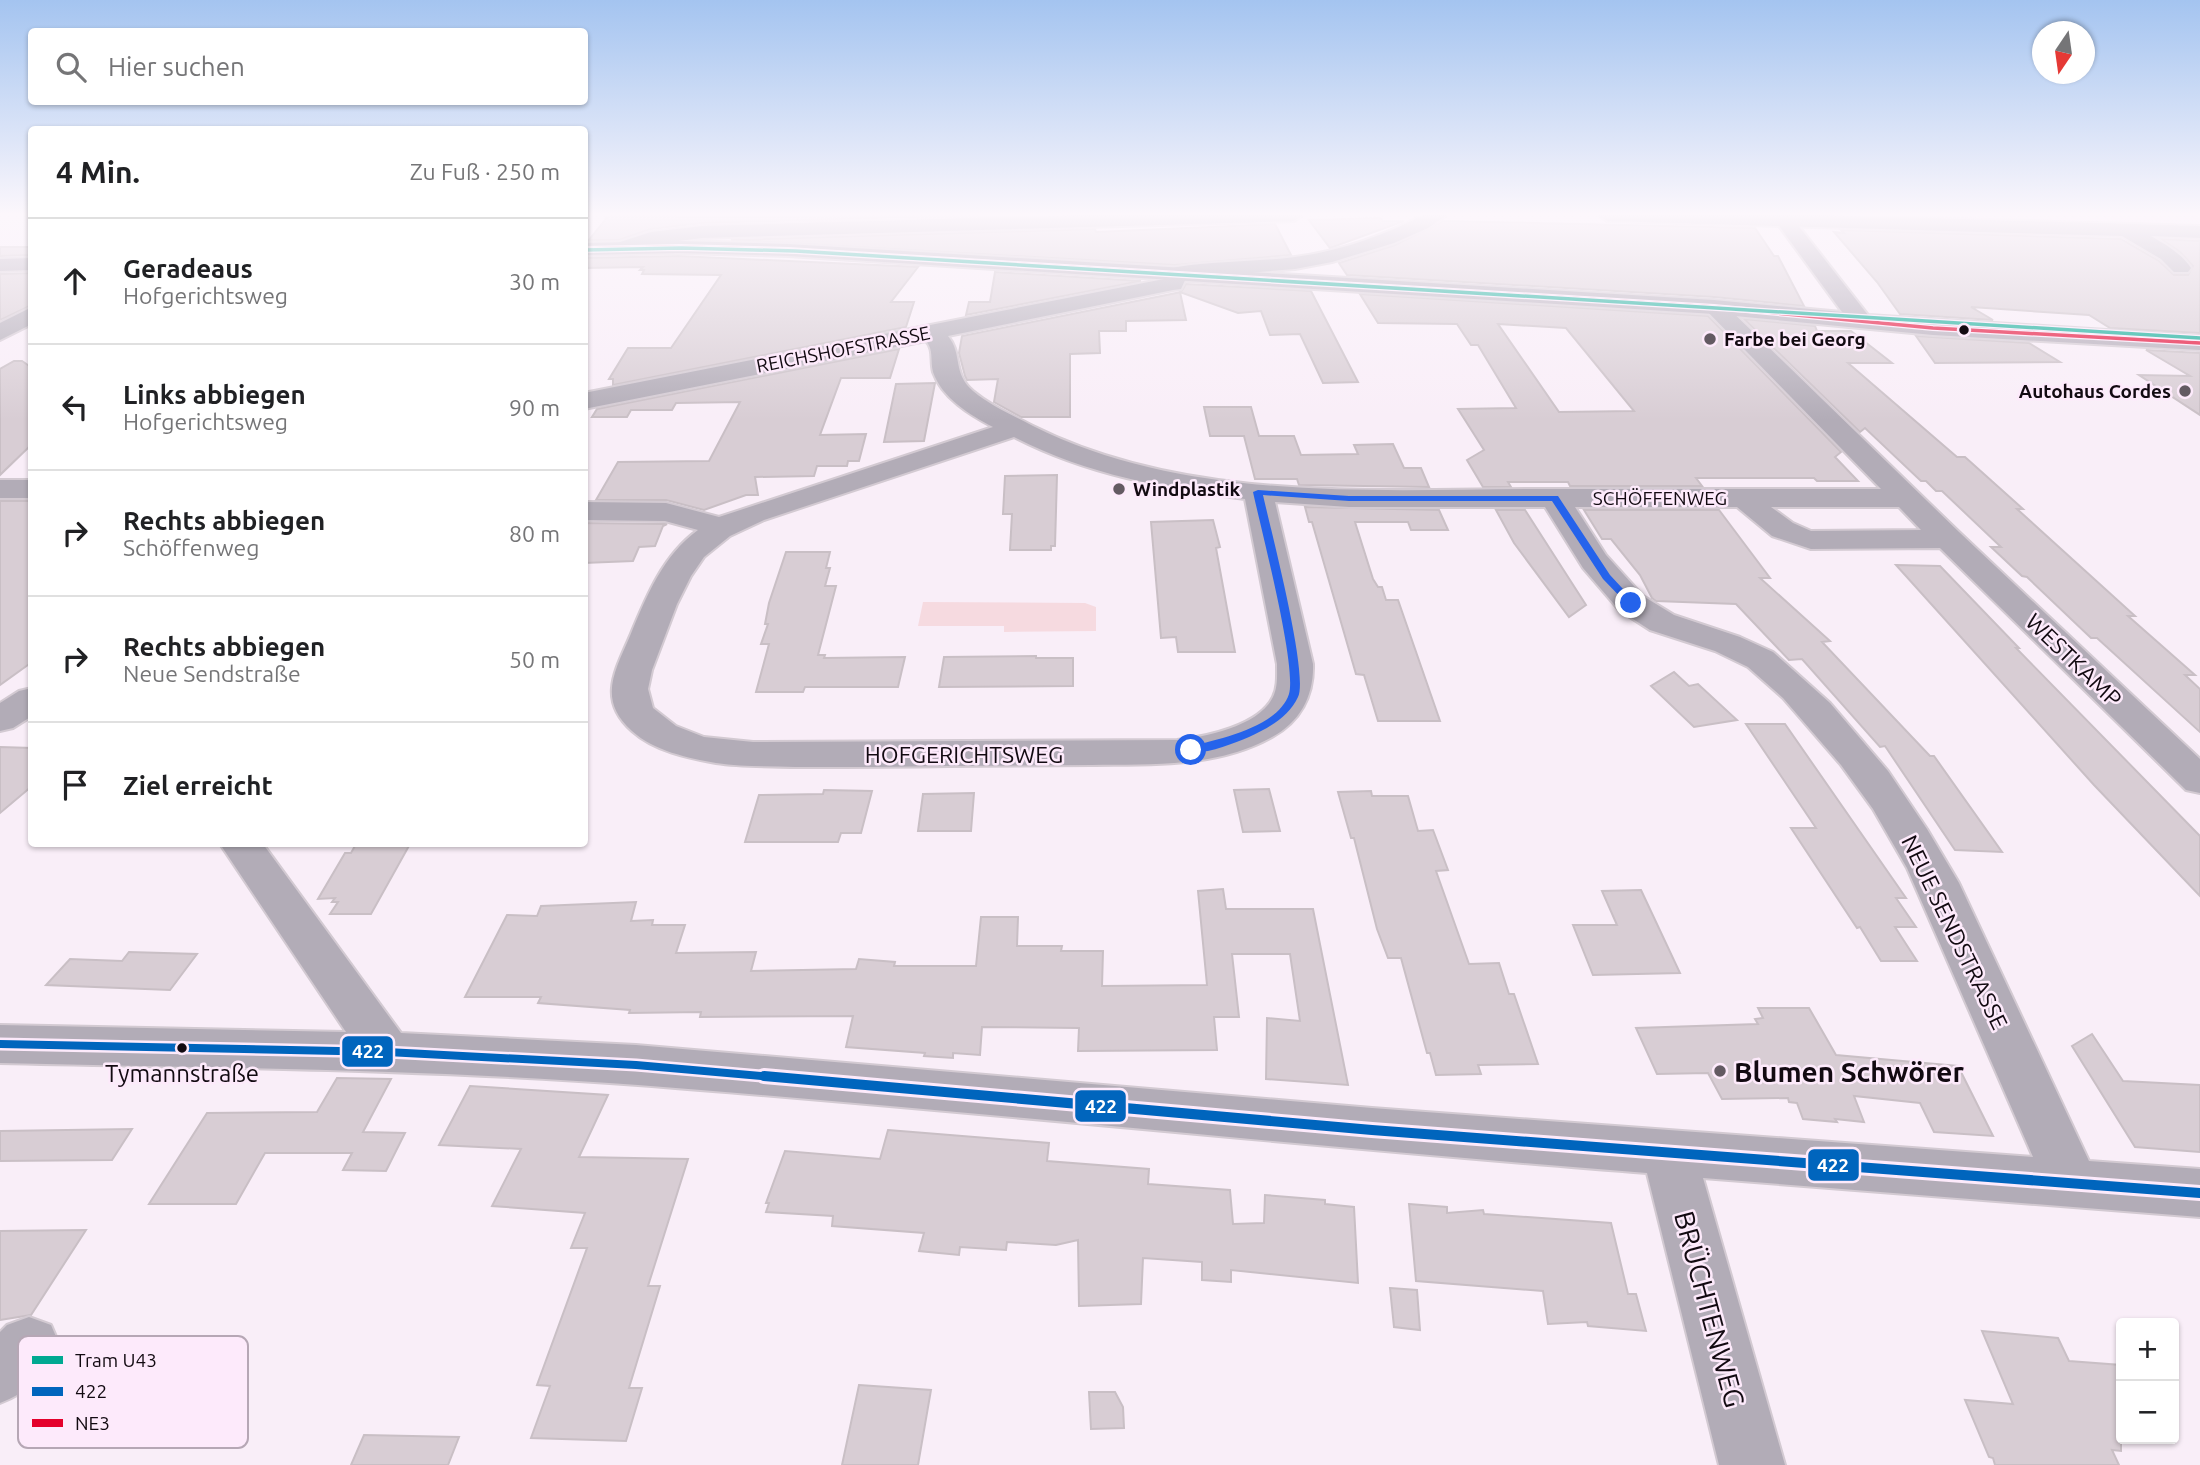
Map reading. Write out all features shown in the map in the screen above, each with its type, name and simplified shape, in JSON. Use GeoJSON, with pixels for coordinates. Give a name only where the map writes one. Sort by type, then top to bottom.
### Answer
{"type":"FeatureCollection","features":[{"type":"Feature","properties":{"kind":"main road"},"geometry":{"type":"LineString","coordinates":[[1438,283],[1714,307],[2050,320],[2200,332]]}},
{"type":"Feature","properties":{"kind":"main road"},"geometry":{"type":"LineString","coordinates":[[1832,283],[1855,314],[1933,328],[2200,344]]}},
{"type":"Feature","properties":{"kind":"street","name":"REICHSHOFSTRASSE"},"geometry":{"type":"LineString","coordinates":[[588,400],[1173,283]]}},
{"type":"Feature","properties":{"kind":"street","name":"WESTKAMP"},"geometry":{"type":"LineString","coordinates":[[1714,307],[1948,539],[2200,781]]}},
{"type":"Feature","properties":{"kind":"street"},"geometry":{"type":"LineString","coordinates":[[0,333],[28,316]]}},
{"type":"Feature","properties":{"kind":"street","name":"SCHÖFFENWEG"},"geometry":{"type":"LineString","coordinates":[[932,332],[944,347],[941,362],[943,369],[958,391],[977,407],[1015,428],[1107,464],[1178,480],[1258,492],[1349,498],[1906,498]]}},
{"type":"Feature","properties":{"kind":"street"},"geometry":{"type":"LineString","coordinates":[[0,339],[28,344]]}},
{"type":"Feature","properties":{"kind":"street","name":"HOFGERICHTSWEG"},"geometry":{"type":"LineString","coordinates":[[1015,428],[722,527],[687,555],[672,578],[632,676],[632,705],[641,718],[665,736],[703,748],[773,754],[1168,752],[1210,747],[1249,734],[1277,716],[1294,695],[1295,664],[1258,492]]}},
{"type":"Feature","properties":{"kind":"street"},"geometry":{"type":"LineString","coordinates":[[0,489],[28,489]]}},
{"type":"Feature","properties":{"kind":"street","name":"NEUE SENDSTRASSE"},"geometry":{"type":"LineString","coordinates":[[1555,498],[1606,577],[1631,603],[1647,615],[1668,624],[1731,643],[1757,656],[1819,715],[1875,784],[1921,854],[1950,909],[2071,1181]]}},
{"type":"Feature","properties":{"kind":"street"},"geometry":{"type":"LineString","coordinates":[[1745,498],[1769,523],[1781,532],[1796,537],[1811,540],[1948,539]]}},
{"type":"Feature","properties":{"kind":"street"},"geometry":{"type":"LineString","coordinates":[[588,511],[666,512],[722,527]]}},
{"type":"Feature","properties":{"kind":"street"},"geometry":{"type":"LineString","coordinates":[[243,847],[387,1052]]}},
{"type":"Feature","properties":{"kind":"street"},"geometry":{"type":"LineString","coordinates":[[0,1044],[387,1052],[636,1065],[1669,1154],[2071,1181],[2200,1193]]}},
{"type":"Feature","properties":{"kind":"street","name":"BRÜCHTENWEG"},"geometry":{"type":"LineString","coordinates":[[1669,1154],[1752,1465]]}},
{"type":"Feature","properties":{"kind":"shaded area"},"geometry":{"type":"Polygon","coordinates":[[[923,602],[1085,603],[1096,607],[1096,631],[1004,632],[1004,626],[918,626],[923,602]]]}},
{"type":"Feature","properties":{"kind":"building"},"geometry":{"type":"Polygon","coordinates":[[[0,283],[28,283],[28,307],[0,320],[0,283]]]}},
{"type":"Feature","properties":{"kind":"building"},"geometry":{"type":"Polygon","coordinates":[[[715,283],[905,283],[891,302],[914,302],[906,327],[613,385],[613,379],[609,379],[628,348],[671,348],[715,283]]]}},
{"type":"Feature","properties":{"kind":"building"},"geometry":{"type":"Polygon","coordinates":[[[993,283],[1129,283],[966,315],[969,302],[990,302],[993,283]]]}},
{"type":"Feature","properties":{"kind":"building"},"geometry":{"type":"Polygon","coordinates":[[[1487,283],[1792,283],[1804,306],[1714,297],[1487,283]]]}},
{"type":"Feature","properties":{"kind":"building"},"geometry":{"type":"Polygon","coordinates":[[[1878,283],[2200,283],[2200,333],[2110,328],[2089,315],[1971,307],[1993,320],[1900,314],[1878,283]]]}},
{"type":"Feature","properties":{"kind":"building"},"geometry":{"type":"Polygon","coordinates":[[[1186,284],[1311,291],[1358,382],[1323,383],[1300,334],[1270,335],[1261,311],[1238,313],[1180,292],[1186,284]]]}},
{"type":"Feature","properties":{"kind":"building"},"geometry":{"type":"Polygon","coordinates":[[[1180,292],[1186,320],[1126,321],[1126,331],[1099,331],[1100,353],[1070,354],[1070,417],[1021,417],[994,402],[998,379],[967,380],[965,376],[959,353],[962,336],[1180,292]]]}},
{"type":"Feature","properties":{"kind":"building"},"geometry":{"type":"Polygon","coordinates":[[[1360,294],[1708,316],[1841,452],[1835,457],[1858,481],[1817,481],[1814,478],[1696,478],[1702,486],[1570,486],[1568,482],[1508,482],[1511,487],[1483,487],[1467,460],[1484,450],[1458,409],[1516,408],[1478,345],[1471,345],[1457,324],[1378,323],[1360,294]],[[1498,324],[1559,412],[1634,411],[1566,328],[1498,324]]]}},
{"type":"Feature","properties":{"kind":"building"},"geometry":{"type":"Polygon","coordinates":[[[1744,319],[1815,326],[1817,331],[1851,331],[1892,363],[1848,363],[1957,457],[1965,457],[2023,509],[2017,509],[2135,616],[2128,616],[2195,675],[2185,675],[2200,689],[2200,732],[2097,638],[2091,638],[2027,577],[2022,576],[1991,547],[2001,547],[1942,491],[1936,491],[1926,481],[1921,481],[1865,428],[1860,432],[1744,319]]]}},
{"type":"Feature","properties":{"kind":"building"},"geometry":{"type":"Polygon","coordinates":[[[1916,336],[2029,343],[2060,362],[1935,363],[1916,336]]]}},
{"type":"Feature","properties":{"kind":"building"},"geometry":{"type":"Polygon","coordinates":[[[899,349],[890,378],[841,378],[820,435],[866,434],[859,461],[848,461],[847,466],[817,466],[814,476],[755,477],[758,495],[746,495],[704,510],[666,500],[596,500],[618,462],[709,461],[740,402],[676,403],[672,410],[631,410],[627,417],[592,417],[597,409],[899,349]]]}},
{"type":"Feature","properties":{"kind":"building","name":"Autohaus Cordes"},"geometry":{"type":"Polygon","coordinates":[[[2146,350],[2200,353],[2200,415],[2139,375],[2190,376],[2146,350]]]}},
{"type":"Feature","properties":{"kind":"building"},"geometry":{"type":"Polygon","coordinates":[[[14,361],[22,361],[28,365],[28,448],[0,475],[0,369],[14,361]]]}},
{"type":"Feature","properties":{"kind":"building"},"geometry":{"type":"Polygon","coordinates":[[[935,383],[924,441],[884,442],[896,384],[935,383]]]}},
{"type":"Feature","properties":{"kind":"building"},"geometry":{"type":"Polygon","coordinates":[[[1204,407],[1251,407],[1259,436],[1294,436],[1301,455],[1358,454],[1354,445],[1393,444],[1404,468],[1421,468],[1429,487],[1299,485],[1297,479],[1255,479],[1244,436],[1210,436],[1204,407]]]}},
{"type":"Feature","properties":{"kind":"building"},"geometry":{"type":"Polygon","coordinates":[[[1057,475],[1055,546],[1051,546],[1051,550],[1010,550],[1012,514],[1003,514],[1005,476],[1057,475]]]}},
{"type":"Feature","properties":{"kind":"building"},"geometry":{"type":"Polygon","coordinates":[[[0,501],[28,501],[28,665],[0,685],[0,501]]]}},
{"type":"Feature","properties":{"kind":"building"},"geometry":{"type":"Polygon","coordinates":[[[1305,507],[1439,510],[1448,530],[1411,530],[1408,522],[1355,522],[1373,579],[1378,587],[1382,587],[1386,600],[1398,600],[1440,721],[1378,721],[1364,675],[1356,674],[1312,522],[1309,522],[1305,507]]]}},
{"type":"Feature","properties":{"kind":"building"},"geometry":{"type":"Polygon","coordinates":[[[1496,510],[1525,510],[1586,605],[1569,617],[1514,543],[1496,510]]]}},
{"type":"Feature","properties":{"kind":"building"},"geometry":{"type":"Polygon","coordinates":[[[1584,510],[1719,510],[1770,578],[1760,578],[1830,641],[1822,642],[1930,756],[1934,756],[2002,852],[1955,850],[1885,746],[1880,747],[1802,659],[1789,660],[1736,604],[1656,601],[1640,575],[1611,539],[1602,539],[1584,510]]]}},
{"type":"Feature","properties":{"kind":"building"},"geometry":{"type":"Polygon","coordinates":[[[1213,520],[1220,547],[1216,548],[1235,652],[1178,652],[1176,637],[1161,638],[1151,522],[1213,520]]]}},
{"type":"Feature","properties":{"kind":"building"},"geometry":{"type":"Polygon","coordinates":[[[588,523],[667,524],[663,526],[655,546],[639,547],[633,561],[588,563],[588,523]]]}},
{"type":"Feature","properties":{"kind":"building"},"geometry":{"type":"Polygon","coordinates":[[[786,552],[830,552],[826,568],[830,568],[825,586],[836,586],[818,655],[825,655],[824,658],[905,657],[898,687],[805,687],[803,692],[756,692],[769,644],[761,644],[768,624],[765,624],[769,603],[786,552]]]}},
{"type":"Feature","properties":{"kind":"building"},"geometry":{"type":"Polygon","coordinates":[[[1896,565],[1940,566],[2019,648],[2016,648],[2200,836],[2200,896],[2094,785],[1896,565]]]}},
{"type":"Feature","properties":{"kind":"building"},"geometry":{"type":"Polygon","coordinates":[[[944,657],[1073,658],[1073,686],[939,687],[944,657]]]}},
{"type":"Feature","properties":{"kind":"building"},"geometry":{"type":"Polygon","coordinates":[[[1674,672],[1689,686],[1698,684],[1737,720],[1694,727],[1651,686],[1674,672]]]}},
{"type":"Feature","properties":{"kind":"building"},"geometry":{"type":"Polygon","coordinates":[[[1746,724],[1785,724],[1906,898],[1896,898],[1916,927],[1895,927],[1917,961],[1881,961],[1860,927],[1857,928],[1791,828],[1816,828],[1746,724]]]}},
{"type":"Feature","properties":{"kind":"building"},"geometry":{"type":"Polygon","coordinates":[[[0,747],[28,748],[28,789],[0,813],[0,747]]]}},
{"type":"Feature","properties":{"kind":"building"},"geometry":{"type":"Polygon","coordinates":[[[1269,789],[1280,831],[1243,832],[1234,790],[1269,789]]]}},
{"type":"Feature","properties":{"kind":"building"},"geometry":{"type":"Polygon","coordinates":[[[824,790],[872,791],[861,833],[841,833],[838,842],[745,842],[759,795],[823,794],[824,790]]]}},
{"type":"Feature","properties":{"kind":"building"},"geometry":{"type":"Polygon","coordinates":[[[1371,791],[1372,796],[1408,796],[1418,831],[1433,830],[1448,870],[1436,871],[1469,964],[1499,963],[1509,994],[1514,994],[1538,1064],[1478,1065],[1481,1074],[1436,1075],[1430,1053],[1427,1053],[1401,958],[1388,958],[1377,929],[1354,838],[1351,838],[1338,792],[1371,791]]]}},
{"type":"Feature","properties":{"kind":"building"},"geometry":{"type":"Polygon","coordinates":[[[974,793],[971,831],[918,831],[923,794],[974,793]]]}},
{"type":"Feature","properties":{"kind":"building"},"geometry":{"type":"Polygon","coordinates":[[[354,847],[408,847],[371,914],[330,914],[338,902],[332,902],[335,898],[318,899],[345,853],[351,853],[354,847]]]}},
{"type":"Feature","properties":{"kind":"building"},"geometry":{"type":"Polygon","coordinates":[[[1223,889],[1226,909],[1313,909],[1348,1085],[1266,1079],[1267,1018],[1300,1021],[1290,954],[1232,954],[1239,1017],[1214,1017],[1217,1050],[1078,1051],[1079,1028],[982,1027],[980,1055],[953,1053],[953,1058],[924,1056],[925,1053],[846,1047],[853,1016],[700,1017],[701,1012],[629,1013],[630,1010],[538,1003],[541,997],[465,997],[507,915],[537,916],[541,906],[636,902],[631,921],[653,920],[652,925],[685,925],[676,953],[756,952],[751,971],[856,969],[859,959],[895,962],[894,966],[976,966],[981,917],[1018,917],[1017,946],[1062,946],[1061,951],[1103,951],[1102,986],[1207,985],[1198,891],[1223,889]]]}},
{"type":"Feature","properties":{"kind":"building"},"geometry":{"type":"Polygon","coordinates":[[[1641,890],[1680,973],[1593,975],[1573,925],[1617,925],[1602,891],[1641,890]]]}},
{"type":"Feature","properties":{"kind":"building"},"geometry":{"type":"Polygon","coordinates":[[[129,952],[197,954],[170,990],[46,985],[70,959],[122,961],[129,952]]]}},
{"type":"Feature","properties":{"kind":"building"},"geometry":{"type":"Polygon","coordinates":[[[1758,1008],[1809,1008],[1836,1055],[1958,1066],[1993,1136],[1934,1132],[1920,1103],[1854,1096],[1864,1122],[1835,1119],[1837,1122],[1803,1119],[1797,1103],[1789,1102],[1788,1098],[1722,1099],[1708,1073],[1657,1074],[1636,1028],[1758,1024],[1755,1019],[1763,1018],[1758,1008]]]}},
{"type":"Feature","properties":{"kind":"building"},"geometry":{"type":"Polygon","coordinates":[[[2092,1034],[2123,1081],[2200,1085],[2200,1152],[2135,1147],[2072,1046],[2092,1034]]]}},
{"type":"Feature","properties":{"kind":"building"},"geometry":{"type":"Polygon","coordinates":[[[337,1078],[391,1079],[363,1132],[405,1133],[386,1171],[343,1170],[352,1153],[265,1153],[236,1204],[149,1204],[207,1113],[317,1112],[337,1078]]]}},
{"type":"Feature","properties":{"kind":"building"},"geometry":{"type":"Polygon","coordinates":[[[470,1086],[608,1095],[579,1157],[688,1159],[648,1286],[660,1286],[629,1388],[642,1388],[626,1441],[531,1438],[550,1386],[537,1385],[587,1248],[571,1248],[585,1213],[492,1206],[521,1149],[439,1145],[470,1086]]]}},
{"type":"Feature","properties":{"kind":"building"},"geometry":{"type":"Polygon","coordinates":[[[132,1129],[112,1160],[0,1161],[0,1131],[132,1129]]]}},
{"type":"Feature","properties":{"kind":"building"},"geometry":{"type":"Polygon","coordinates":[[[888,1130],[1049,1143],[1047,1161],[1149,1169],[1148,1184],[1230,1190],[1233,1224],[1264,1223],[1265,1195],[1325,1200],[1325,1204],[1354,1207],[1358,1283],[1231,1270],[1231,1282],[1202,1280],[1202,1262],[1143,1258],[1141,1304],[1079,1306],[1078,1240],[1056,1245],[1007,1242],[1006,1250],[960,1247],[959,1255],[919,1251],[924,1233],[832,1226],[833,1216],[766,1212],[769,1203],[766,1203],[785,1151],[880,1159],[888,1130]]]}},
{"type":"Feature","properties":{"kind":"building"},"geometry":{"type":"Polygon","coordinates":[[[1409,1204],[1447,1207],[1447,1213],[1483,1210],[1484,1214],[1611,1223],[1628,1294],[1636,1294],[1646,1331],[1588,1326],[1587,1322],[1548,1324],[1543,1291],[1416,1281],[1409,1204]]]}},
{"type":"Feature","properties":{"kind":"building"},"geometry":{"type":"Polygon","coordinates":[[[86,1230],[31,1315],[0,1320],[0,1231],[86,1230]]]}},
{"type":"Feature","properties":{"kind":"building"},"geometry":{"type":"Polygon","coordinates":[[[1390,1288],[1417,1290],[1420,1330],[1394,1327],[1390,1288]]]}},
{"type":"Feature","properties":{"kind":"building"},"geometry":{"type":"Polygon","coordinates":[[[1982,1331],[2058,1338],[2069,1361],[2116,1365],[2116,1444],[2121,1444],[2121,1451],[2112,1450],[2119,1465],[1995,1465],[1965,1400],[2013,1404],[1982,1331]]]}},
{"type":"Feature","properties":{"kind":"building"},"geometry":{"type":"Polygon","coordinates":[[[859,1385],[931,1390],[918,1465],[842,1465],[859,1385]]]}},
{"type":"Feature","properties":{"kind":"building"},"geometry":{"type":"Polygon","coordinates":[[[1089,1392],[1115,1392],[1123,1407],[1124,1428],[1091,1429],[1089,1392]]]}},
{"type":"Feature","properties":{"kind":"building"},"geometry":{"type":"Polygon","coordinates":[[[364,1435],[459,1437],[448,1465],[351,1465],[364,1435]]]}},
{"type":"Feature","properties":{"kind":"tram line","name":"U43"},"geometry":{"type":"LineString","coordinates":[[1318,283],[2200,338]]}},
{"type":"Feature","properties":{"kind":"transit line","name":"NE3"},"geometry":{"type":"LineString","coordinates":[[1330,283],[1714,307],[1933,328],[2200,343]]}},
{"type":"Feature","properties":{"kind":"transit line","name":"422"},"geometry":{"type":"LineString","coordinates":[[0,1044],[387,1052],[636,1065],[1372,1130],[2200,1193]]}},
{"type":"Feature","properties":{"kind":"place","name":"Farbe bei Georg"},"geometry":{"type":"Point","coordinates":[1710,339]}},
{"type":"Feature","properties":{"kind":"place","name":"Autohaus Cordes"},"geometry":{"type":"Point","coordinates":[2185,391]}},
{"type":"Feature","properties":{"kind":"place","name":"Windplastik"},"geometry":{"type":"Point","coordinates":[1119,489]}},
{"type":"Feature","properties":{"kind":"place","name":"Tymannstraße"},"geometry":{"type":"Point","coordinates":[182,1048]}},
{"type":"Feature","properties":{"kind":"place","name":"Blumen Schwörer"},"geometry":{"type":"Point","coordinates":[1720,1071]}},
{"type":"Feature","properties":{"kind":"route"},"geometry":{"type":"LineString","coordinates":[[1191,750],[1229,741],[1265,726],[1289,704],[1294,695],[1295,664],[1258,492],[1349,498],[1555,498],[1606,577],[1631,603]]}}]}
